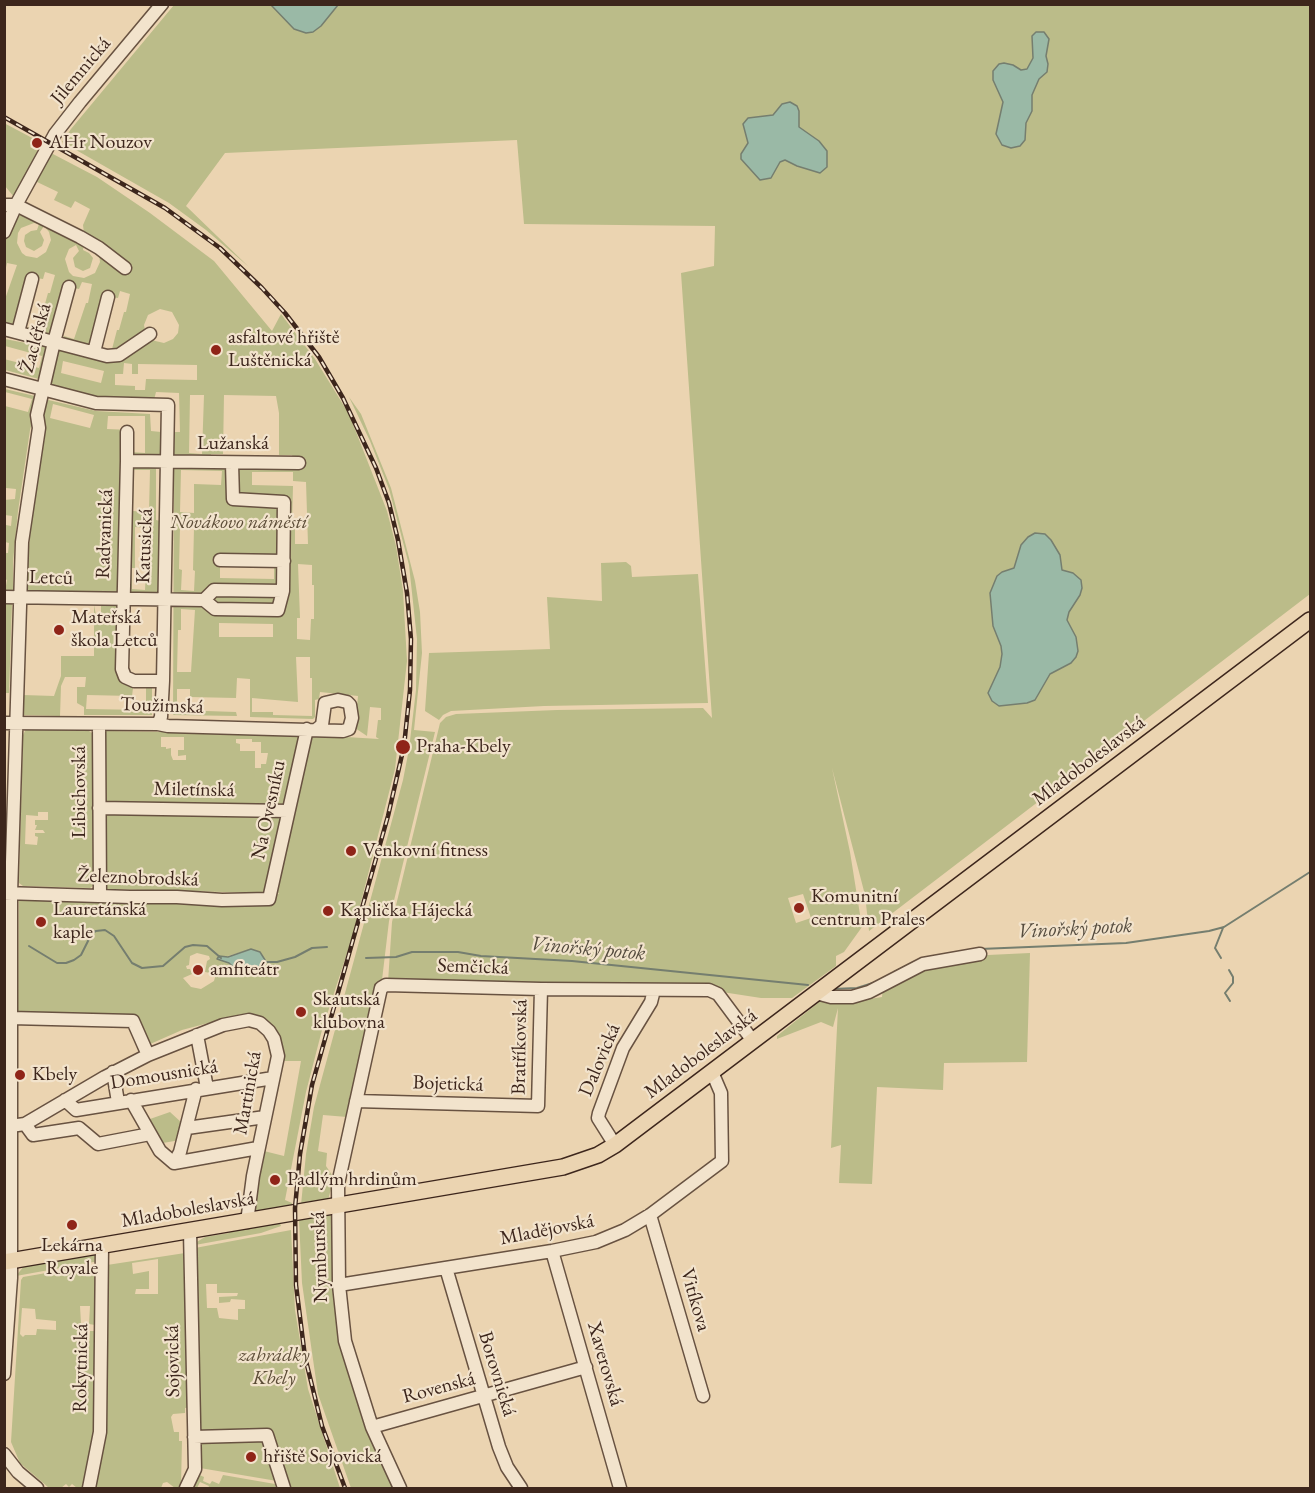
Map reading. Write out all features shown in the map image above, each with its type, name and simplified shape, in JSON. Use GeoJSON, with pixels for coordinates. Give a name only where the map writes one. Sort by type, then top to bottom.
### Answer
{"type":"FeatureCollection","features":[{"type":"Feature","properties":{"kind":"main road","name":"Mladoboleslavská"},"geometry":{"type":"LineString","coordinates":[[8,1262],[563,1167],[586,1161],[615,1145],[1311,620]]}},
{"type":"Feature","properties":{"kind":"street","name":"Jilemnická"},"geometry":{"type":"LineString","coordinates":[[4,232],[10,205],[65,121],[162,4]]}},
{"type":"Feature","properties":{"kind":"street"},"geometry":{"type":"LineString","coordinates":[[10,205],[99,248],[125,268]]}},
{"type":"Feature","properties":{"kind":"street"},"geometry":{"type":"LineString","coordinates":[[18,332],[32,279]]}},
{"type":"Feature","properties":{"kind":"street","name":"Žacléřská"},"geometry":{"type":"LineString","coordinates":[[4,1374],[10,1126],[8,1048],[11,1018],[8,991],[10,724],[22,542],[39,428],[37,415],[69,287]]}},
{"type":"Feature","properties":{"kind":"street"},"geometry":{"type":"LineString","coordinates":[[94,352],[108,297]]}},
{"type":"Feature","properties":{"kind":"street"},"geometry":{"type":"LineString","coordinates":[[4,329],[107,356],[119,355],[150,334]]}},
{"type":"Feature","properties":{"kind":"street"},"geometry":{"type":"LineString","coordinates":[[4,379],[43,390]]}},
{"type":"Feature","properties":{"kind":"street","name":"Katusická"},"geometry":{"type":"LineString","coordinates":[[43,390],[96,403],[168,405],[163,681],[161,717],[158,724]]}},
{"type":"Feature","properties":{"kind":"street","name":"Radvanická"},"geometry":{"type":"LineString","coordinates":[[127,432],[123,673],[125,677],[134,681],[163,681]]}},
{"type":"Feature","properties":{"kind":"street"},"geometry":{"type":"LineString","coordinates":[[127,461],[168,462]]}},
{"type":"Feature","properties":{"kind":"street","name":"Lužanská"},"geometry":{"type":"LineString","coordinates":[[168,462],[299,463]]}},
{"type":"Feature","properties":{"kind":"street"},"geometry":{"type":"LineString","coordinates":[[232,463],[233,499],[284,502],[283,591]]}},
{"type":"Feature","properties":{"kind":"street"},"geometry":{"type":"LineString","coordinates":[[220,560],[284,561]]}},
{"type":"Feature","properties":{"kind":"street","name":"Letců"},"geometry":{"type":"LineString","coordinates":[[4,597],[204,600],[215,609],[278,610],[283,591],[214,590],[204,600]]}},
{"type":"Feature","properties":{"kind":"street","name":"Toužimská"},"geometry":{"type":"LineString","coordinates":[[10,724],[158,724],[312,729]]}},
{"type":"Feature","properties":{"kind":"street","name":"Libichovská"},"geometry":{"type":"LineString","coordinates":[[99,724],[100,896]]}},
{"type":"Feature","properties":{"kind":"street","name":"Na Ovesníku"},"geometry":{"type":"LineString","coordinates":[[269,899],[288,811],[312,729]]}},
{"type":"Feature","properties":{"kind":"street","name":"Miletínská"},"geometry":{"type":"LineString","coordinates":[[99,808],[288,811]]}},
{"type":"Feature","properties":{"kind":"street","name":"Železnobrodská"},"geometry":{"type":"LineString","coordinates":[[8,893],[222,900],[269,899]]}},
{"type":"Feature","properties":{"kind":"street"},"geometry":{"type":"LineString","coordinates":[[816,993],[831,997],[852,997],[869,992],[923,964],[980,954]]}},
{"type":"Feature","properties":{"kind":"street","name":"Semčická"},"geometry":{"type":"LineString","coordinates":[[384,985],[713,991],[718,994],[753,1041]]}},
{"type":"Feature","properties":{"kind":"street","name":"Nymburská"},"geometry":{"type":"LineString","coordinates":[[384,985],[381,988],[338,1184],[339,1285],[345,1341],[372,1427],[400,1488]]}},
{"type":"Feature","properties":{"kind":"street","name":"Bratříkovská"},"geometry":{"type":"LineString","coordinates":[[538,1106],[541,989]]}},
{"type":"Feature","properties":{"kind":"street","name":"Dalovická"},"geometry":{"type":"LineString","coordinates":[[615,1145],[598,1119],[607,1087],[623,1048],[651,1002],[654,990]]}},
{"type":"Feature","properties":{"kind":"street"},"geometry":{"type":"LineString","coordinates":[[11,1018],[133,1020],[148,1055]]}},
{"type":"Feature","properties":{"kind":"street","name":"Martinická"},"geometry":{"type":"LineString","coordinates":[[10,1126],[26,1124],[113,1072],[148,1055],[223,1025],[249,1020],[260,1023],[269,1031],[278,1056],[258,1148],[247,1222]]}},
{"type":"Feature","properties":{"kind":"street"},"geometry":{"type":"LineString","coordinates":[[174,1163],[180,1152],[201,1089],[197,1035]]}},
{"type":"Feature","properties":{"kind":"street"},"geometry":{"type":"LineString","coordinates":[[113,1072],[125,1101],[160,1151],[174,1163]]}},
{"type":"Feature","properties":{"kind":"street","name":"Mladějovská"},"geometry":{"type":"LineString","coordinates":[[339,1285],[552,1251],[596,1242],[625,1230],[650,1215],[722,1161],[721,1094],[712,1072]]}},
{"type":"Feature","properties":{"kind":"street","name":"Domousnická"},"geometry":{"type":"LineString","coordinates":[[76,1110],[273,1078]]}},
{"type":"Feature","properties":{"kind":"street"},"geometry":{"type":"LineString","coordinates":[[65,1100],[76,1110],[79,1128],[98,1144],[150,1134]]}},
{"type":"Feature","properties":{"kind":"street","name":"Bojetická"},"geometry":{"type":"LineString","coordinates":[[356,1101],[538,1106]]}},
{"type":"Feature","properties":{"kind":"street"},"geometry":{"type":"LineString","coordinates":[[187,1128],[265,1117]]}},
{"type":"Feature","properties":{"kind":"street"},"geometry":{"type":"LineString","coordinates":[[26,1124],[33,1135],[79,1128]]}},
{"type":"Feature","properties":{"kind":"street"},"geometry":{"type":"LineString","coordinates":[[174,1163],[258,1148]]}},
{"type":"Feature","properties":{"kind":"street","name":"Vitíkova"},"geometry":{"type":"LineString","coordinates":[[650,1215],[703,1396]]}},
{"type":"Feature","properties":{"kind":"street","name":"Sojovická"},"geometry":{"type":"LineString","coordinates":[[186,1488],[195,1469],[190,1231]]}},
{"type":"Feature","properties":{"kind":"street","name":"Rokytnická"},"geometry":{"type":"LineString","coordinates":[[89,1488],[100,1432],[102,1246]]}},
{"type":"Feature","properties":{"kind":"street","name":"Xaverovská"},"geometry":{"type":"LineString","coordinates":[[552,1251],[620,1488]]}},
{"type":"Feature","properties":{"kind":"street","name":"Borovnická"},"geometry":{"type":"LineString","coordinates":[[446,1268],[483,1397],[507,1467],[521,1488]]}},
{"type":"Feature","properties":{"kind":"street","name":"Rovenská"},"geometry":{"type":"LineString","coordinates":[[372,1427],[586,1367]]}},
{"type":"Feature","properties":{"kind":"street"},"geometry":{"type":"LineString","coordinates":[[194,1437],[267,1435],[284,1488]]}},
{"type":"Feature","properties":{"kind":"street"},"geometry":{"type":"LineString","coordinates":[[6,1462],[37,1488]]}},
{"type":"Feature","properties":{"kind":"green space"},"geometry":{"type":"Polygon","coordinates":[[[174,5],[1310,5],[1310,594],[869,931],[865,895],[832,768],[850,852],[862,927],[844,952],[836,956],[836,966],[792,998],[761,998],[722,992],[388,982],[392,922],[440,723],[446,717],[456,714],[557,710],[703,708],[712,718],[681,273],[714,266],[715,226],[524,224],[517,140],[225,153],[186,206],[249,267],[206,230],[169,203],[62,142],[174,5]],[[803,894],[788,898],[796,923],[811,918],[803,894]]]}},
{"type":"Feature","properties":{"kind":"green space"},"geometry":{"type":"Polygon","coordinates":[[[4,123],[36,140],[30,147],[42,153],[14,197],[5,186],[4,123]]]}},
{"type":"Feature","properties":{"kind":"green space","name":"Novákovo náměstí"},"geometry":{"type":"Polygon","coordinates":[[[51,153],[97,177],[214,261],[272,331],[281,314],[315,359],[349,414],[387,511],[396,546],[403,591],[407,661],[395,769],[351,941],[322,1030],[306,1092],[285,1200],[292,1203],[292,1209],[253,1213],[251,1207],[264,1151],[284,1156],[301,1061],[281,1061],[283,1045],[267,1023],[242,1014],[182,1030],[148,1045],[135,1017],[18,1014],[19,897],[279,894],[276,890],[310,737],[313,735],[379,739],[376,737],[378,720],[381,720],[381,708],[370,707],[367,736],[355,728],[358,696],[320,692],[319,699],[315,700],[313,719],[250,717],[250,679],[237,678],[236,698],[190,697],[190,689],[177,689],[177,710],[236,712],[237,716],[173,715],[174,465],[295,462],[292,455],[279,455],[279,413],[276,396],[224,395],[223,454],[211,454],[211,459],[172,458],[172,432],[180,432],[179,393],[156,392],[154,400],[106,401],[49,385],[58,349],[112,358],[117,330],[126,312],[130,294],[120,291],[118,298],[112,297],[112,292],[104,290],[91,347],[63,339],[64,336],[74,339],[86,303],[88,303],[92,284],[82,282],[79,289],[66,286],[52,336],[26,330],[26,327],[36,329],[55,275],[45,272],[43,279],[36,278],[37,273],[29,273],[15,328],[5,325],[4,302],[17,265],[7,263],[5,272],[5,241],[15,216],[25,215],[70,235],[74,241],[85,241],[83,225],[90,209],[75,201],[71,208],[54,200],[58,192],[35,181],[51,153]],[[34,223],[21,228],[17,243],[26,256],[37,258],[46,252],[51,240],[44,226],[40,232],[44,240],[42,246],[34,251],[26,247],[25,235],[37,230],[39,224],[34,223]],[[84,244],[83,250],[93,258],[90,268],[83,271],[75,267],[73,258],[79,251],[76,245],[69,249],[65,259],[69,272],[73,276],[84,278],[95,273],[100,262],[99,254],[84,244]],[[160,309],[148,315],[144,325],[151,340],[164,343],[173,339],[178,333],[179,325],[172,312],[160,309]],[[63,361],[61,373],[101,383],[104,371],[63,361]],[[124,363],[123,374],[115,374],[115,385],[135,386],[135,390],[145,390],[146,379],[197,380],[197,365],[138,364],[138,374],[132,374],[132,364],[124,363]],[[190,395],[189,453],[202,454],[204,395],[190,395]],[[181,470],[180,512],[194,513],[194,484],[221,485],[222,471],[181,470]],[[252,472],[252,485],[293,486],[292,523],[295,523],[295,544],[308,544],[306,482],[293,481],[293,472],[252,472]],[[180,528],[181,590],[194,591],[194,528],[180,528]],[[298,564],[300,618],[297,618],[297,639],[310,640],[311,619],[314,619],[312,565],[298,564]],[[220,565],[220,578],[274,579],[274,566],[220,565]],[[181,609],[177,672],[191,672],[195,610],[181,609]],[[219,623],[219,637],[273,637],[273,624],[219,623]],[[296,657],[298,702],[252,698],[252,712],[312,716],[310,657],[296,657]],[[251,949],[218,959],[230,963],[236,970],[265,960],[260,952],[251,949]],[[197,953],[190,956],[189,965],[186,966],[192,974],[183,978],[191,987],[201,989],[214,981],[216,974],[205,972],[209,956],[197,953]]]}},
{"type":"Feature","properties":{"kind":"green space"},"geometry":{"type":"Polygon","coordinates":[[[5,339],[36,345],[42,341],[49,344],[43,380],[5,370],[4,359],[39,368],[42,356],[5,346],[5,339]]]}},
{"type":"Feature","properties":{"kind":"green space"},"geometry":{"type":"Polygon","coordinates":[[[5,389],[39,397],[30,430],[18,511],[13,562],[13,591],[5,591],[7,580],[5,579],[5,553],[8,553],[9,543],[5,542],[5,527],[6,525],[11,526],[12,516],[5,515],[4,500],[15,499],[16,489],[6,488],[5,498],[5,406],[28,412],[32,399],[5,392],[5,389]]]}},
{"type":"Feature","properties":{"kind":"green space"},"geometry":{"type":"Polygon","coordinates":[[[349,397],[361,414],[391,488],[415,581],[420,612],[422,653],[414,730],[435,732],[389,921],[382,980],[379,982],[347,1117],[323,1115],[318,1151],[327,1153],[326,1166],[334,1178],[328,1200],[301,1205],[314,1107],[403,780],[416,690],[417,639],[409,565],[389,489],[349,397]]]}},
{"type":"Feature","properties":{"kind":"green space"},"geometry":{"type":"Polygon","coordinates":[[[44,399],[96,411],[150,414],[151,431],[161,432],[163,439],[160,456],[156,459],[156,520],[161,521],[159,592],[153,594],[25,591],[32,514],[45,436],[44,420],[40,414],[44,399]],[[53,404],[50,418],[90,428],[94,415],[53,404]],[[108,416],[107,429],[131,430],[131,452],[145,453],[145,416],[108,416]],[[134,470],[133,511],[149,512],[150,470],[134,470]],[[135,527],[135,568],[132,568],[132,589],[145,590],[149,528],[135,527]]]}},
{"type":"Feature","properties":{"kind":"green space"},"geometry":{"type":"Polygon","coordinates":[[[626,562],[631,566],[632,577],[698,574],[708,703],[544,706],[451,711],[439,720],[425,711],[429,653],[550,649],[547,597],[602,601],[601,563],[626,562]]]}},
{"type":"Feature","properties":{"kind":"green space"},"geometry":{"type":"Polygon","coordinates":[[[5,602],[12,603],[9,693],[5,693],[5,602]]]}},
{"type":"Feature","properties":{"kind":"green space"},"geometry":{"type":"Polygon","coordinates":[[[94,605],[96,615],[101,615],[101,605],[115,605],[119,607],[118,668],[152,683],[152,715],[84,715],[84,707],[77,703],[77,687],[85,687],[86,677],[65,677],[61,686],[60,716],[23,715],[23,695],[54,696],[61,676],[61,656],[94,656],[94,605]],[[133,688],[132,696],[87,695],[86,709],[146,710],[146,688],[133,688]]]}},
{"type":"Feature","properties":{"kind":"green space"},"geometry":{"type":"Polygon","coordinates":[[[26,729],[89,731],[93,734],[94,885],[90,888],[23,886],[19,883],[23,735],[26,729]],[[38,812],[38,816],[26,815],[25,844],[37,845],[38,837],[35,833],[45,833],[43,830],[35,830],[37,825],[35,825],[35,820],[48,820],[48,812],[38,812]]]}},
{"type":"Feature","properties":{"kind":"green space"},"geometry":{"type":"Polygon","coordinates":[[[106,731],[297,734],[300,737],[285,804],[281,807],[106,803],[103,799],[103,734],[106,731]],[[161,737],[161,747],[171,748],[173,760],[186,760],[186,755],[178,756],[178,750],[184,750],[184,737],[161,737]],[[236,739],[236,743],[240,744],[240,751],[255,751],[255,768],[261,768],[261,764],[266,764],[268,753],[261,753],[261,742],[252,742],[252,739],[236,739]]]}},
{"type":"Feature","properties":{"kind":"green space"},"geometry":{"type":"Polygon","coordinates":[[[106,812],[280,816],[282,819],[267,889],[263,893],[107,889],[104,886],[103,816],[106,812]]]}},
{"type":"Feature","properties":{"kind":"green space"},"geometry":{"type":"Polygon","coordinates":[[[1030,953],[1027,1062],[944,1063],[943,1090],[877,1087],[872,1184],[839,1183],[841,1145],[831,1148],[838,1008],[833,1027],[821,1022],[777,1039],[777,1036],[824,998],[839,1000],[839,1004],[882,997],[883,987],[920,967],[953,965],[957,961],[988,955],[1030,953]]]}},
{"type":"Feature","properties":{"kind":"green space"},"geometry":{"type":"Polygon","coordinates":[[[170,1112],[182,1123],[180,1140],[163,1143],[150,1119],[170,1112]]]}},
{"type":"Feature","properties":{"kind":"green space"},"geometry":{"type":"Polygon","coordinates":[[[330,1213],[332,1217],[333,1295],[337,1328],[364,1423],[393,1488],[351,1488],[318,1394],[302,1283],[299,1219],[330,1213]]]}},
{"type":"Feature","properties":{"kind":"green space"},"geometry":{"type":"Polygon","coordinates":[[[279,1220],[281,1226],[261,1233],[195,1245],[205,1237],[229,1233],[228,1229],[279,1220]]]}},
{"type":"Feature","properties":{"kind":"green space","name":"zahrádky Kbely"},"geometry":{"type":"Polygon","coordinates":[[[291,1230],[295,1310],[308,1389],[340,1488],[287,1488],[267,1430],[200,1431],[195,1248],[291,1230]],[[206,1284],[207,1308],[217,1308],[219,1318],[238,1320],[238,1309],[245,1309],[245,1300],[231,1299],[230,1302],[219,1303],[219,1297],[237,1296],[238,1293],[217,1293],[217,1284],[206,1284]]]}},
{"type":"Feature","properties":{"kind":"green space"},"geometry":{"type":"Polygon","coordinates":[[[96,1252],[99,1261],[16,1276],[24,1266],[90,1256],[90,1253],[96,1252]]]}},
{"type":"Feature","properties":{"kind":"green space"},"geometry":{"type":"Polygon","coordinates":[[[185,1253],[191,1407],[185,1408],[185,1413],[173,1414],[171,1417],[174,1432],[179,1432],[179,1441],[182,1441],[181,1485],[179,1488],[167,1482],[163,1483],[161,1488],[94,1488],[107,1265],[185,1253]],[[158,1259],[132,1263],[133,1274],[149,1271],[149,1289],[136,1289],[135,1294],[158,1294],[158,1259]]]}},
{"type":"Feature","properties":{"kind":"green space"},"geometry":{"type":"Polygon","coordinates":[[[93,1265],[96,1268],[94,1432],[84,1488],[77,1488],[72,1484],[69,1487],[66,1484],[61,1488],[49,1488],[20,1463],[11,1442],[23,1277],[93,1265]],[[80,1306],[79,1342],[89,1343],[90,1331],[95,1331],[95,1325],[89,1324],[90,1306],[80,1306]],[[22,1308],[20,1334],[23,1337],[36,1335],[37,1329],[56,1330],[56,1321],[36,1319],[35,1309],[22,1308]]]}},
{"type":"Feature","properties":{"kind":"green space"},"geometry":{"type":"Polygon","coordinates":[[[265,1440],[277,1481],[200,1468],[200,1441],[265,1440]]]}},
{"type":"Feature","properties":{"kind":"green space"},"geometry":{"type":"Polygon","coordinates":[[[197,1474],[204,1477],[203,1481],[210,1484],[212,1481],[219,1484],[223,1475],[275,1484],[276,1488],[208,1488],[209,1486],[200,1482],[197,1488],[190,1488],[197,1474]]]}},
{"type":"Feature","properties":{"kind":"shaded area"},"geometry":{"type":"Polygon","coordinates":[[[271,5],[338,5],[321,26],[313,32],[306,33],[294,29],[271,5]]]}},
{"type":"Feature","properties":{"kind":"shaded area"},"geometry":{"type":"Polygon","coordinates":[[[1036,32],[1044,32],[1049,39],[1046,56],[1047,72],[1039,79],[1032,95],[1032,111],[1026,123],[1025,140],[1020,146],[1011,148],[1002,145],[996,134],[1003,102],[993,80],[993,71],[999,64],[1004,63],[1021,70],[1027,69],[1033,58],[1032,36],[1036,32]]]}},
{"type":"Feature","properties":{"kind":"shaded area"},"geometry":{"type":"Polygon","coordinates":[[[790,102],[797,106],[799,111],[799,127],[819,141],[827,151],[827,167],[820,173],[785,160],[780,162],[771,178],[760,180],[741,159],[741,154],[748,143],[743,124],[748,118],[773,115],[782,104],[790,102]]]}},
{"type":"Feature","properties":{"kind":"shaded area"},"geometry":{"type":"Polygon","coordinates":[[[1035,533],[1045,534],[1051,540],[1060,555],[1062,570],[1073,573],[1081,580],[1080,595],[1069,612],[1067,620],[1076,637],[1078,651],[1071,663],[1050,674],[1035,700],[999,706],[992,701],[988,693],[1000,667],[1002,654],[993,626],[990,593],[997,576],[1014,568],[1021,545],[1035,533]]]}},
{"type":"Feature","properties":{"kind":"shaded area"},"geometry":{"type":"Polygon","coordinates":[[[251,949],[260,952],[265,960],[263,969],[255,974],[236,970],[229,963],[217,959],[219,956],[228,957],[251,949]]]}},
{"type":"Feature","properties":{"kind":"waterway","name":"Vinořský potok"},"geometry":{"type":"LineString","coordinates":[[980,949],[1126,943],[1209,931],[1224,927],[1310,872]]}},
{"type":"Feature","properties":{"kind":"waterway"},"geometry":{"type":"LineString","coordinates":[[1221,958],[1215,948],[1223,928]]}},
{"type":"Feature","properties":{"kind":"waterway","name":"Vinořský potok"},"geometry":{"type":"LineString","coordinates":[[29,946],[57,963],[66,963],[81,955],[92,933],[105,930],[114,936],[132,963],[142,968],[163,966],[185,947],[193,945],[207,946],[221,958]]}},
{"type":"Feature","properties":{"kind":"waterway","name":"Vinořský potok"},"geometry":{"type":"LineString","coordinates":[[262,962],[277,962],[295,957],[312,948],[327,947]]}},
{"type":"Feature","properties":{"kind":"waterway","name":"Vinořský potok"},"geometry":{"type":"LineString","coordinates":[[366,958],[396,957],[412,952],[458,952],[481,956],[572,961],[808,985]]}},
{"type":"Feature","properties":{"kind":"waterway","name":"Vinořský potok"},"geometry":{"type":"LineString","coordinates":[[894,972],[916,961]]}},
{"type":"Feature","properties":{"kind":"waterway"},"geometry":{"type":"LineString","coordinates":[[1229,970],[1233,983],[1225,993],[1230,1001]]}},
{"type":"Feature","properties":{"kind":"waterway","name":"Vinořský potok"},"geometry":{"type":"LineString","coordinates":[[832,989],[857,988],[876,982]]}},
{"type":"Feature","properties":{"kind":"railway"},"geometry":{"type":"LineString","coordinates":[[4,117],[165,208],[220,248],[262,288],[285,313],[319,357],[343,398],[376,468],[389,503],[407,593],[411,639],[410,690],[404,746],[388,816],[312,1085],[300,1154],[295,1208],[296,1285],[305,1357],[322,1426],[345,1488]]}},
{"type":"Feature","properties":{"kind":"place","name":"AHr Nouzov"},"geometry":{"type":"Point","coordinates":[37,143]}},
{"type":"Feature","properties":{"kind":"place","name":"asfaltové hřiště Luštěnická"},"geometry":{"type":"Point","coordinates":[216,350]}},
{"type":"Feature","properties":{"kind":"place","name":"Mateřská škola Letců"},"geometry":{"type":"Point","coordinates":[59,630]}},
{"type":"Feature","properties":{"kind":"place","name":"Praha-Kbely"},"geometry":{"type":"Point","coordinates":[403,747]}},
{"type":"Feature","properties":{"kind":"place","name":"Venkovní fitness"},"geometry":{"type":"Point","coordinates":[351,851]}},
{"type":"Feature","properties":{"kind":"place","name":"Komunitní centrum Prales"},"geometry":{"type":"Point","coordinates":[799,908]}},
{"type":"Feature","properties":{"kind":"place","name":"Kaplička Hájecká"},"geometry":{"type":"Point","coordinates":[328,911]}},
{"type":"Feature","properties":{"kind":"place","name":"Lauretánská kaple"},"geometry":{"type":"Point","coordinates":[41,922]}},
{"type":"Feature","properties":{"kind":"place","name":"amfiteátr"},"geometry":{"type":"Point","coordinates":[198,970]}},
{"type":"Feature","properties":{"kind":"place","name":"Skautská klubovna"},"geometry":{"type":"Point","coordinates":[301,1012]}},
{"type":"Feature","properties":{"kind":"place","name":"Kbely"},"geometry":{"type":"Point","coordinates":[20,1075]}},
{"type":"Feature","properties":{"kind":"place","name":"Padlým hrdinům"},"geometry":{"type":"Point","coordinates":[275,1180]}},
{"type":"Feature","properties":{"kind":"place","name":"Lekárna Royale"},"geometry":{"type":"Point","coordinates":[72,1225]}},
{"type":"Feature","properties":{"kind":"place","name":"hřiště Sojovická"},"geometry":{"type":"Point","coordinates":[251,1457]}}]}
